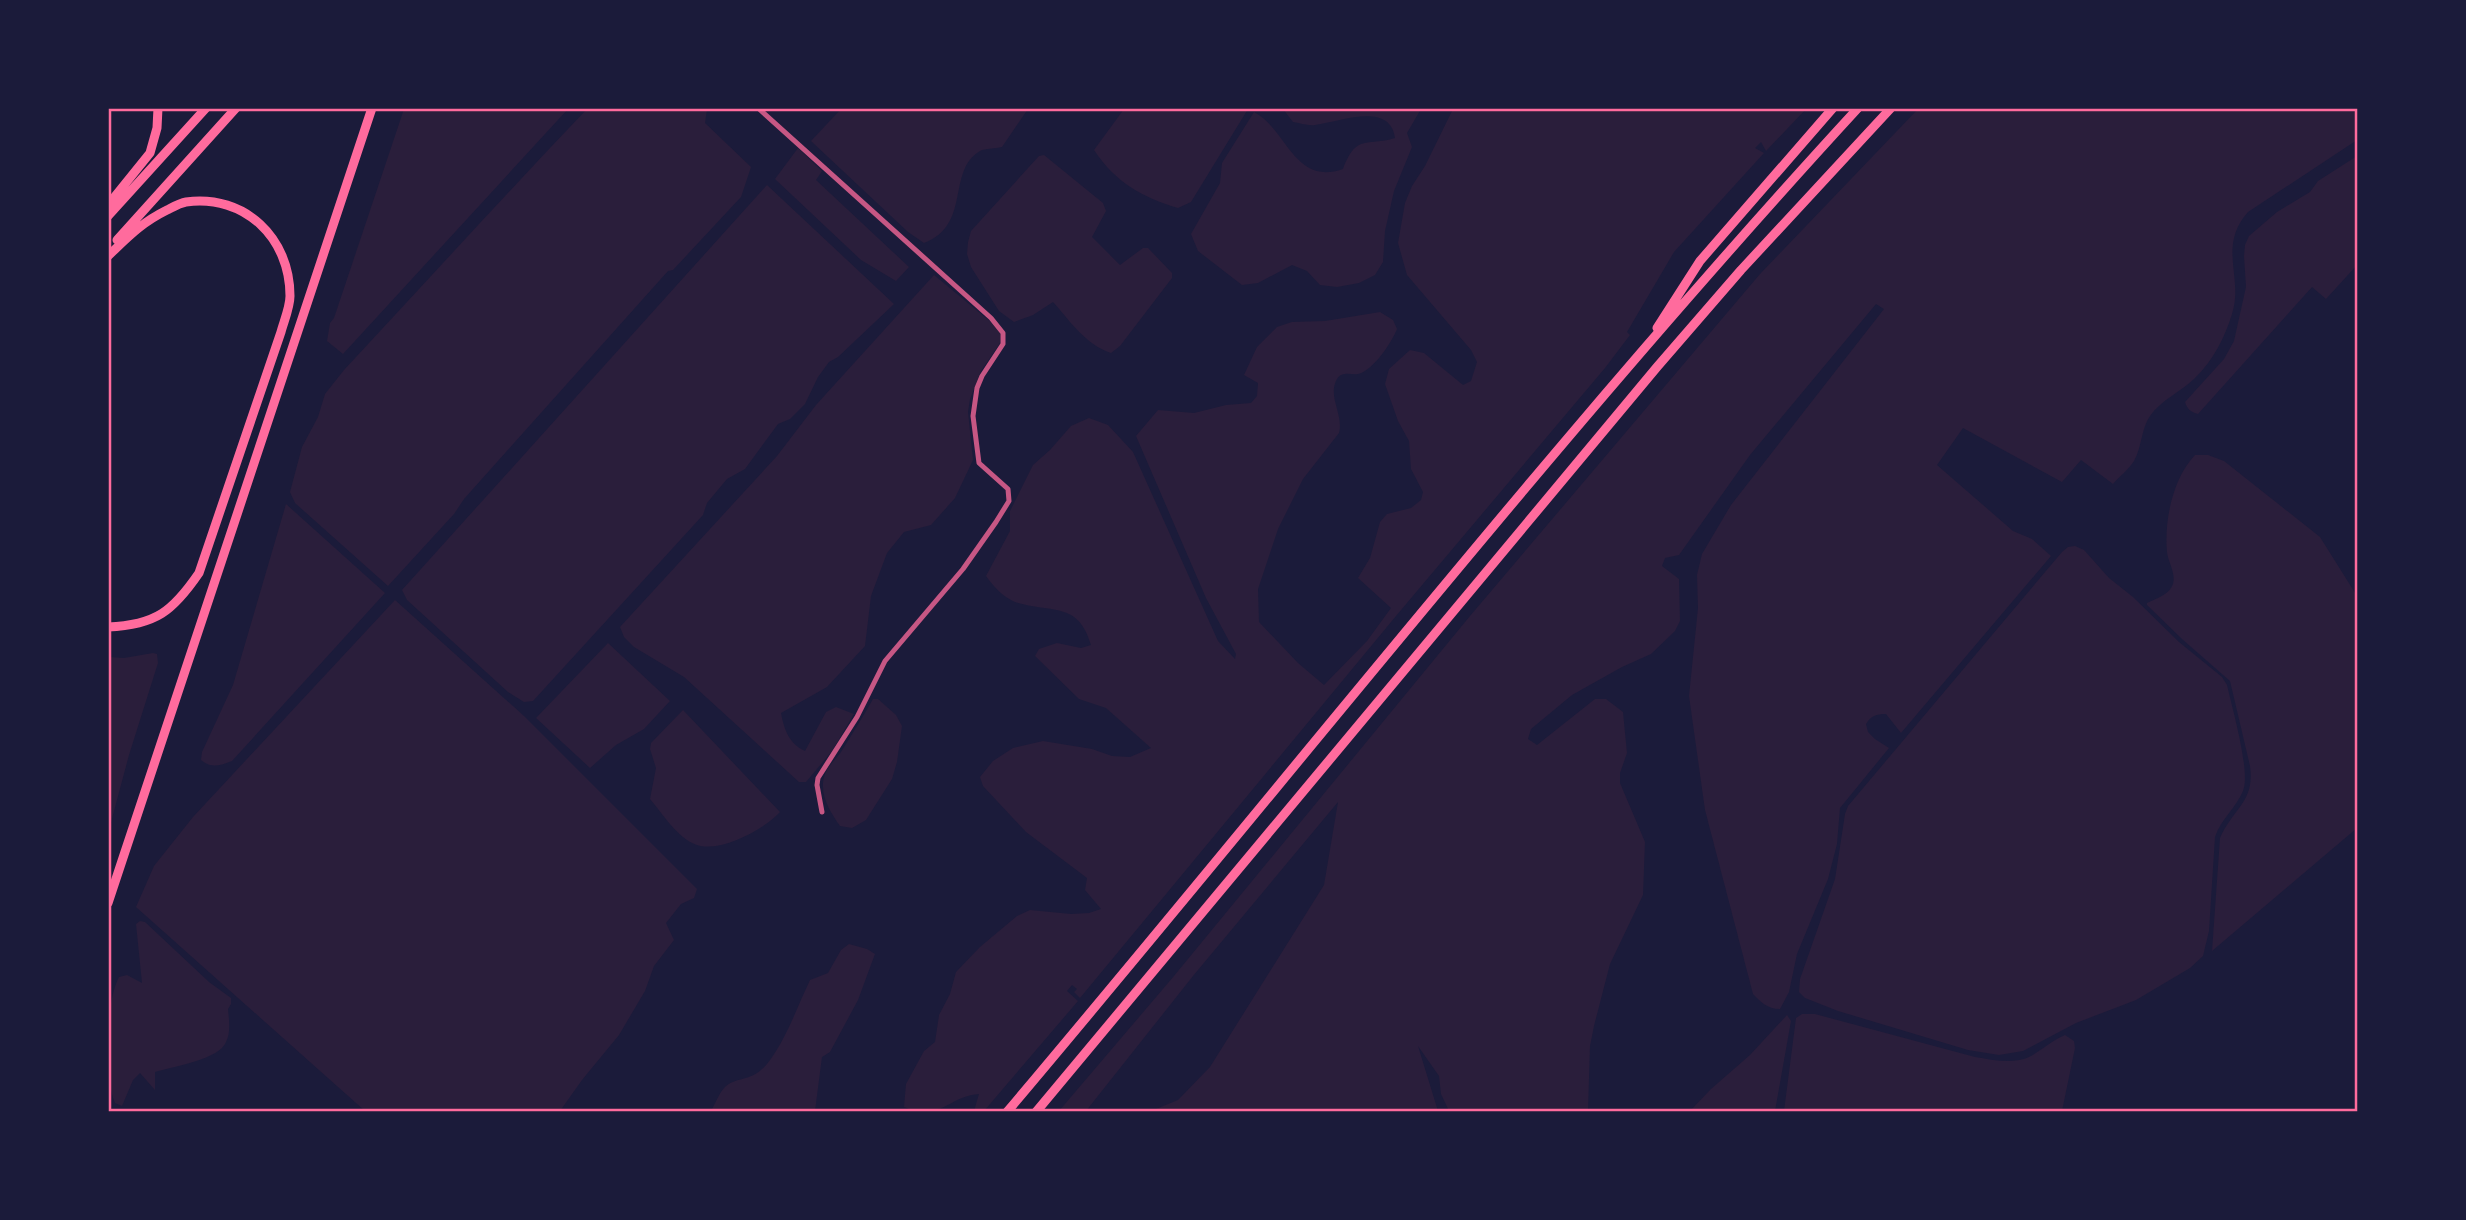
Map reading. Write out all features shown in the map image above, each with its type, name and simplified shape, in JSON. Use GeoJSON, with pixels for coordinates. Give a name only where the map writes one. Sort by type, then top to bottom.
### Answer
{"type":"FeatureCollection","features":[{"type":"Feature","properties":{"kind":"main road"},"geometry":{"type":"LineString","coordinates":[[108,205],[150,153],[157,128],[158,108]]}},
{"type":"Feature","properties":{"kind":"main road"},"geometry":{"type":"LineString","coordinates":[[108,216],[206,108]]}},
{"type":"Feature","properties":{"kind":"main road"},"geometry":{"type":"LineString","coordinates":[[108,250],[236,108]]}},
{"type":"Feature","properties":{"kind":"main road"},"geometry":{"type":"LineString","coordinates":[[108,903],[372,108]]}},
{"type":"Feature","properties":{"kind":"main road"},"geometry":{"type":"LineString","coordinates":[[1640,355],[1700,261],[1833,108]]}},
{"type":"Feature","properties":{"kind":"main road"},"geometry":{"type":"LineString","coordinates":[[1007,1111],[1640,355],[1762,212],[1857,108]]}},
{"type":"Feature","properties":{"kind":"main road"},"geometry":{"type":"LineString","coordinates":[[1036,1111],[1657,367],[1749,261],[1891,108]]}},
{"type":"Feature","properties":{"kind":"main road"},"geometry":{"type":"LineString","coordinates":[[108,256],[145,221],[184,202],[223,202],[251,216],[273,238],[288,268],[290,299],[199,573],[182,598],[160,617],[131,626],[108,627]]}},
{"type":"Feature","properties":{"kind":"street"},"geometry":{"type":"LineString","coordinates":[[758,108],[991,317],[1003,333],[1003,344],[977,388],[973,416],[979,463],[1008,489],[1009,501],[963,569],[880,669],[857,717],[818,778],[822,812]]}},
{"type":"Feature","properties":{"kind":"shaded area"},"geometry":{"type":"Polygon","coordinates":[[[1919,108],[2357,109],[2357,140],[2248,212],[2234,237],[2232,250],[2235,300],[2222,340],[2213,356],[2190,383],[2160,405],[2150,416],[2134,461],[2113,484],[2081,460],[2062,482],[1963,428],[1937,465],[2013,531],[2032,539],[2051,556],[1901,733],[1886,714],[1874,716],[1866,724],[1868,732],[1889,748],[1840,808],[1837,844],[1828,879],[1797,954],[1789,992],[1780,1009],[1768,1006],[1753,994],[1705,810],[1689,696],[1698,608],[1697,575],[1702,554],[1731,505],[1884,309],[1876,304],[1750,455],[1679,555],[1665,558],[1662,566],[1679,579],[1680,621],[1675,631],[1651,654],[1572,695],[1531,729],[1528,739],[1537,745],[1595,699],[1606,699],[1623,712],[1627,753],[1620,773],[1620,783],[1645,842],[1643,895],[1610,964],[1594,1026],[1590,1046],[1588,1111],[1449,1111],[1441,1094],[1439,1076],[1418,1046],[1438,1111],[1151,1111],[1178,1100],[1210,1067],[1324,885],[1338,802],[1193,976],[1086,1111],[1059,1111],[1174,976],[1470,616],[1760,274],[1919,108]]]}},
{"type":"Feature","properties":{"kind":"shaded area"},"geometry":{"type":"Polygon","coordinates":[[[404,109],[568,109],[343,354],[327,341],[330,323],[334,318],[404,109]]]}},
{"type":"Feature","properties":{"kind":"shaded area"},"geometry":{"type":"Polygon","coordinates":[[[587,109],[707,109],[705,123],[751,167],[741,197],[673,270],[668,271],[388,586],[295,503],[290,492],[302,447],[318,417],[325,394],[344,370],[587,109]]]}},
{"type":"Feature","properties":{"kind":"shaded area"},"geometry":{"type":"Polygon","coordinates":[[[841,109],[1028,109],[1002,147],[982,150],[970,160],[948,224],[939,235],[924,243],[908,232],[811,141],[841,109]]]}},
{"type":"Feature","properties":{"kind":"shaded area"},"geometry":{"type":"Polygon","coordinates":[[[1124,109],[1248,109],[1191,202],[1178,208],[1141,194],[1111,171],[1094,150],[1124,109]]]}},
{"type":"Feature","properties":{"kind":"shaded area"},"geometry":{"type":"Polygon","coordinates":[[[1283,109],[1421,109],[1407,133],[1412,147],[1394,191],[1385,231],[1383,262],[1375,275],[1359,283],[1337,287],[1320,285],[1307,271],[1292,265],[1258,283],[1242,285],[1198,251],[1191,234],[1220,183],[1222,163],[1254,112],[1275,130],[1302,163],[1313,170],[1326,172],[1343,169],[1353,150],[1363,143],[1395,138],[1391,127],[1384,120],[1374,117],[1362,116],[1310,125],[1293,122],[1283,109]]]}},
{"type":"Feature","properties":{"kind":"shaded area"},"geometry":{"type":"Polygon","coordinates":[[[1453,109],[1806,109],[1766,151],[1761,142],[1755,148],[1764,153],[1674,252],[1627,332],[1630,335],[1605,368],[1080,998],[1074,992],[1077,989],[1072,985],[1067,991],[1078,1001],[984,1111],[974,1111],[979,1094],[927,1112],[904,1107],[906,1084],[924,1051],[935,1042],[939,1015],[950,994],[956,972],[980,947],[1017,916],[1030,910],[1071,914],[1101,909],[1085,890],[1087,878],[1026,832],[983,786],[980,777],[993,761],[1013,748],[1043,741],[1092,749],[1112,756],[1130,757],[1151,748],[1106,708],[1079,699],[1035,656],[1039,649],[1057,643],[1081,648],[1091,645],[1079,621],[1061,611],[1015,602],[999,591],[986,576],[1010,531],[1010,511],[1033,465],[1071,426],[1089,418],[1108,425],[1133,452],[1218,641],[1235,659],[1236,654],[1206,598],[1136,436],[1158,410],[1194,413],[1226,405],[1251,403],[1257,396],[1258,383],[1244,375],[1257,347],[1277,327],[1292,322],[1325,321],[1380,312],[1393,320],[1397,329],[1376,362],[1364,372],[1344,374],[1337,379],[1334,392],[1339,433],[1303,479],[1278,529],[1258,589],[1259,622],[1298,663],[1324,685],[1367,641],[1391,608],[1358,578],[1370,558],[1380,522],[1387,514],[1411,508],[1421,500],[1423,492],[1411,469],[1409,441],[1398,421],[1385,384],[1389,369],[1410,350],[1424,353],[1463,385],[1471,381],[1477,362],[1471,350],[1407,275],[1398,243],[1405,203],[1453,109]]]}},
{"type":"Feature","properties":{"kind":"shaded area"},"geometry":{"type":"Polygon","coordinates":[[[798,148],[822,171],[816,180],[909,267],[896,281],[861,260],[775,179],[798,148]]]}},
{"type":"Feature","properties":{"kind":"shaded area"},"geometry":{"type":"Polygon","coordinates":[[[1044,155],[1103,203],[1106,211],[1092,237],[1120,265],[1143,248],[1148,248],[1172,273],[1172,278],[1120,346],[1111,353],[1086,338],[1053,302],[1033,315],[1014,322],[999,311],[971,267],[967,254],[971,231],[1039,156],[1044,155]]]}},
{"type":"Feature","properties":{"kind":"shaded area"},"geometry":{"type":"Polygon","coordinates":[[[2357,156],[2357,265],[2326,299],[2312,287],[2198,414],[2191,411],[2185,402],[2224,359],[2234,341],[2246,287],[2244,256],[2249,236],[2277,212],[2310,192],[2318,181],[2357,156]]]}},
{"type":"Feature","properties":{"kind":"shaded area"},"geometry":{"type":"Polygon","coordinates":[[[767,185],[894,304],[838,357],[829,362],[818,377],[805,404],[790,419],[778,424],[745,469],[727,479],[707,503],[703,515],[533,701],[524,702],[508,692],[407,600],[402,590],[767,185]]]}},
{"type":"Feature","properties":{"kind":"shaded area"},"geometry":{"type":"Polygon","coordinates":[[[934,275],[992,323],[1000,333],[1000,343],[981,371],[970,399],[968,412],[973,460],[955,498],[931,525],[904,532],[887,553],[871,596],[865,646],[827,687],[781,713],[788,735],[805,751],[826,712],[836,707],[854,714],[832,751],[806,782],[799,782],[684,677],[634,647],[624,637],[620,627],[777,456],[816,405],[934,275]]]}},
{"type":"Feature","properties":{"kind":"shaded area"},"geometry":{"type":"Polygon","coordinates":[[[2195,455],[2208,455],[2224,461],[2320,537],[2357,596],[2357,828],[2212,951],[2220,838],[2246,797],[2251,778],[2250,766],[2230,681],[2147,605],[2166,594],[2173,584],[2166,540],[2169,513],[2181,475],[2195,455]]]}},
{"type":"Feature","properties":{"kind":"shaded area"},"geometry":{"type":"Polygon","coordinates":[[[286,504],[385,593],[232,761],[209,765],[201,760],[202,752],[233,685],[286,504]]]}},
{"type":"Feature","properties":{"kind":"shaded area"},"geometry":{"type":"Polygon","coordinates":[[[2075,546],[2084,550],[2109,578],[2222,677],[2227,685],[2240,740],[2245,782],[2240,797],[2215,837],[2209,931],[2203,956],[2190,968],[2136,1000],[2076,1023],[2023,1051],[1999,1055],[1968,1050],[1838,1011],[1805,998],[1799,992],[1800,979],[1835,879],[1848,806],[2062,552],[2075,546]]]}},
{"type":"Feature","properties":{"kind":"shaded area"},"geometry":{"type":"Polygon","coordinates":[[[395,600],[524,716],[697,889],[694,898],[681,904],[666,923],[674,940],[654,966],[645,991],[619,1035],[560,1111],[365,1111],[136,907],[154,866],[193,817],[395,600]]]}},
{"type":"Feature","properties":{"kind":"shaded area"},"geometry":{"type":"Polygon","coordinates":[[[608,643],[670,701],[644,729],[616,745],[590,768],[536,718],[608,643]]]}},
{"type":"Feature","properties":{"kind":"shaded area"},"geometry":{"type":"Polygon","coordinates":[[[157,654],[158,663],[109,830],[109,657],[124,658],[157,654]]]}},
{"type":"Feature","properties":{"kind":"shaded area"},"geometry":{"type":"Polygon","coordinates":[[[873,699],[878,699],[896,715],[902,726],[897,762],[892,779],[866,820],[852,828],[840,826],[824,795],[823,781],[830,765],[841,752],[873,699]]]}},
{"type":"Feature","properties":{"kind":"shaded area"},"geometry":{"type":"Polygon","coordinates":[[[683,710],[780,812],[773,819],[742,838],[707,847],[690,842],[665,818],[650,799],[656,768],[650,749],[651,743],[683,710]]]}},
{"type":"Feature","properties":{"kind":"shaded area"},"geometry":{"type":"Polygon","coordinates":[[[145,922],[209,982],[231,998],[228,1009],[229,1030],[226,1042],[215,1053],[195,1062],[155,1072],[155,1090],[140,1073],[133,1080],[122,1106],[115,1103],[111,1091],[107,1058],[108,1021],[119,977],[127,975],[142,983],[136,924],[145,922]]]}},
{"type":"Feature","properties":{"kind":"shaded area"},"geometry":{"type":"Polygon","coordinates":[[[849,944],[875,954],[858,1000],[830,1052],[822,1057],[815,1111],[711,1111],[725,1087],[734,1081],[750,1077],[767,1064],[786,1034],[810,980],[828,973],[841,950],[849,944]]]}},
{"type":"Feature","properties":{"kind":"shaded area"},"geometry":{"type":"Polygon","coordinates":[[[1802,1014],[1815,1014],[1975,1057],[2003,1061],[2024,1059],[2065,1035],[2074,1041],[2075,1048],[2062,1111],[1784,1111],[1796,1018],[1802,1014]]]}},
{"type":"Feature","properties":{"kind":"shaded area"},"geometry":{"type":"Polygon","coordinates":[[[1787,1015],[1791,1021],[1775,1111],[1690,1111],[1750,1055],[1787,1015]]]}}]}
